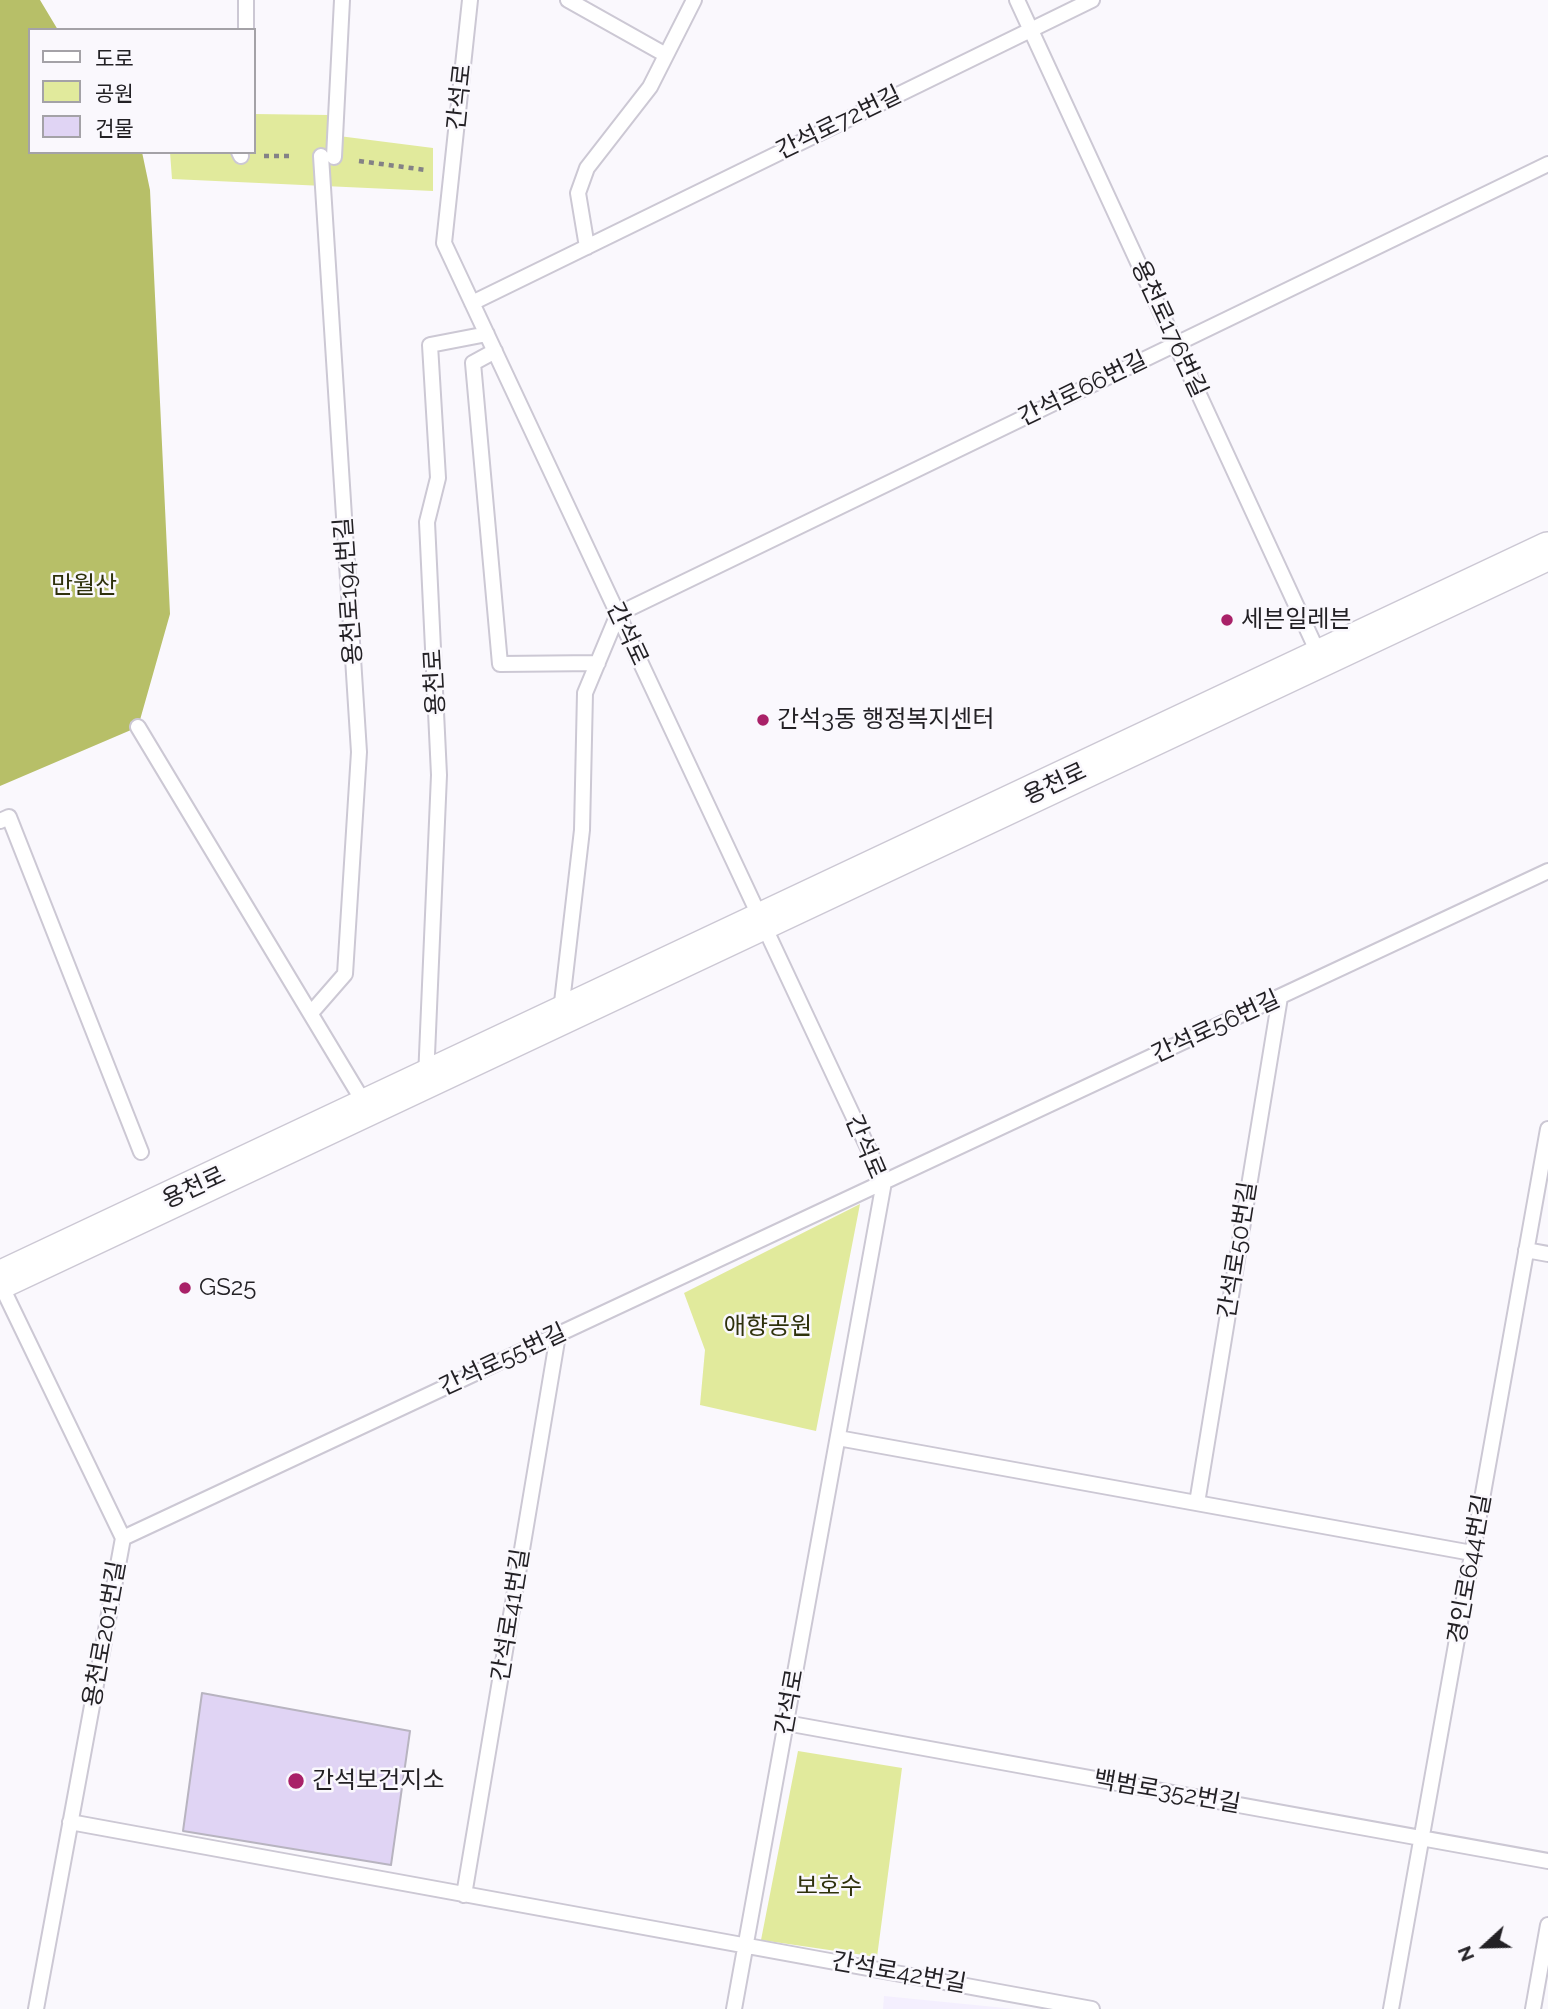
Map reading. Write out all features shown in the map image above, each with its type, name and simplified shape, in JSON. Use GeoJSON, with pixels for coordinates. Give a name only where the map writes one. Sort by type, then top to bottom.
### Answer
{"type":"FeatureCollection","features":[{"type":"Feature","properties":{"kind":"street","name":"용천로"},"geometry":{"type":"LineString","coordinates":[[0,1281],[1548,551]]}},
{"type":"Feature","properties":{"kind":"lane"},"geometry":{"type":"LineString","coordinates":[[246,0],[246,28]]}},
{"type":"Feature","properties":{"kind":"lane","name":"용천로194번길"},"geometry":{"type":"LineString","coordinates":[[311,1013],[345,974],[359,751],[328,157],[342,0]]}},
{"type":"Feature","properties":{"kind":"lane","name":"간석로"},"geometry":{"type":"LineString","coordinates":[[470,0],[444,243],[884,1182],[734,2009]]}},
{"type":"Feature","properties":{"kind":"lane"},"geometry":{"type":"LineString","coordinates":[[568,0],[666,55]]}},
{"type":"Feature","properties":{"kind":"lane"},"geometry":{"type":"LineString","coordinates":[[587,247],[578,193],[587,168],[650,87],[694,0]]}},
{"type":"Feature","properties":{"kind":"lane","name":"용천로176번길"},"geometry":{"type":"LineString","coordinates":[[1017,0],[1321,659]]}},
{"type":"Feature","properties":{"kind":"lane","name":"간석로72번길"},"geometry":{"type":"LineString","coordinates":[[472,303],[1092,0]]}},
{"type":"Feature","properties":{"kind":"lane","name":"간석로66번길"},"geometry":{"type":"LineString","coordinates":[[618,614],[1548,164]]}},
{"type":"Feature","properties":{"kind":"lane","name":"용천로"},"geometry":{"type":"LineString","coordinates":[[426,1079],[439,775],[427,522],[438,478],[429,345],[487,334]]}},
{"type":"Feature","properties":{"kind":"lane","name":"간석로"},"geometry":{"type":"LineString","coordinates":[[495,351],[473,363],[499,664],[598,663]]}},
{"type":"Feature","properties":{"kind":"lane"},"geometry":{"type":"LineString","coordinates":[[561,1016],[582,830],[586,693],[618,614]]}},
{"type":"Feature","properties":{"kind":"lane"},"geometry":{"type":"LineString","coordinates":[[138,727],[367,1107]]}},
{"type":"Feature","properties":{"kind":"lane"},"geometry":{"type":"LineString","coordinates":[[0,821],[9,817],[141,1152]]}},
{"type":"Feature","properties":{"kind":"lane","name":"간석로56번길"},"geometry":{"type":"LineString","coordinates":[[884,1182],[1548,871]]}},
{"type":"Feature","properties":{"kind":"lane","name":"간석로50번길"},"geometry":{"type":"LineString","coordinates":[[1196,1503],[1280,997]]}},
{"type":"Feature","properties":{"kind":"lane","name":"경인로644번길"},"geometry":{"type":"LineString","coordinates":[[1391,2009],[1548,1129]]}},
{"type":"Feature","properties":{"kind":"lane","name":"간석로55번길"},"geometry":{"type":"LineString","coordinates":[[123,1538],[884,1182]]}},
{"type":"Feature","properties":{"kind":"lane"},"geometry":{"type":"LineString","coordinates":[[1526,1250],[1548,1254]]}},
{"type":"Feature","properties":{"kind":"lane","name":"용천로201번길"},"geometry":{"type":"LineString","coordinates":[[0,1281],[123,1538],[36,2009]]}},
{"type":"Feature","properties":{"kind":"lane","name":"간석로41번길"},"geometry":{"type":"LineString","coordinates":[[464,1895],[558,1335]]}},
{"type":"Feature","properties":{"kind":"lane"},"geometry":{"type":"LineString","coordinates":[[838,1438],[1472,1553]]}},
{"type":"Feature","properties":{"kind":"lane","name":"백범로352번길"},"geometry":{"type":"LineString","coordinates":[[786,1723],[1548,1861]]}},
{"type":"Feature","properties":{"kind":"lane"},"geometry":{"type":"LineString","coordinates":[[71,1822],[746,1945]]}},
{"type":"Feature","properties":{"kind":"lane"},"geometry":{"type":"LineString","coordinates":[[1533,2009],[1548,1926]]}},
{"type":"Feature","properties":{"kind":"lane","name":"간석로42번길"},"geometry":{"type":"LineString","coordinates":[[746,1945],[1092,2009]]}},
{"type":"Feature","properties":{"kind":"shaded area"},"geometry":{"type":"Polygon","coordinates":[[[884,1996],[1015,2009],[883,2009],[884,1996]]]}},
{"type":"Feature","properties":{"kind":"green space","name":"만월산"},"geometry":{"type":"Polygon","coordinates":[[[0,0],[40,0],[57,28],[28,28],[28,154],[142,154],[150,190],[170,614],[138,727],[0,786],[0,0]]]}},
{"type":"Feature","properties":{"kind":"green space"},"geometry":{"type":"Polygon","coordinates":[[[256,114],[329,115],[331,135],[433,148],[433,191],[172,179],[170,154],[256,154],[256,114]]]}},
{"type":"Feature","properties":{"kind":"green space","name":"애향공원"},"geometry":{"type":"Polygon","coordinates":[[[860,1204],[816,1431],[700,1405],[705,1350],[684,1293],[860,1204]]]}},
{"type":"Feature","properties":{"kind":"green space","name":"보호수"},"geometry":{"type":"Polygon","coordinates":[[[798,1751],[902,1768],[877,1957],[761,1940],[798,1751]]]}},
{"type":"Feature","properties":{"kind":"building","name":"간석보건지소"},"geometry":{"type":"Polygon","coordinates":[[[202,1693],[410,1731],[391,1865],[183,1831],[202,1693]]]}},
{"type":"Feature","properties":{"kind":"place","name":"세븐일레븐"},"geometry":{"type":"Point","coordinates":[1227,620]}},
{"type":"Feature","properties":{"kind":"place","name":"간석3동 행정복지센터"},"geometry":{"type":"Point","coordinates":[763,720]}},
{"type":"Feature","properties":{"kind":"place","name":"GS25"},"geometry":{"type":"Point","coordinates":[185,1288]}},
{"type":"Feature","properties":{"kind":"place","name":"간석보건지소"},"geometry":{"type":"Point","coordinates":[296,1781]}}]}
